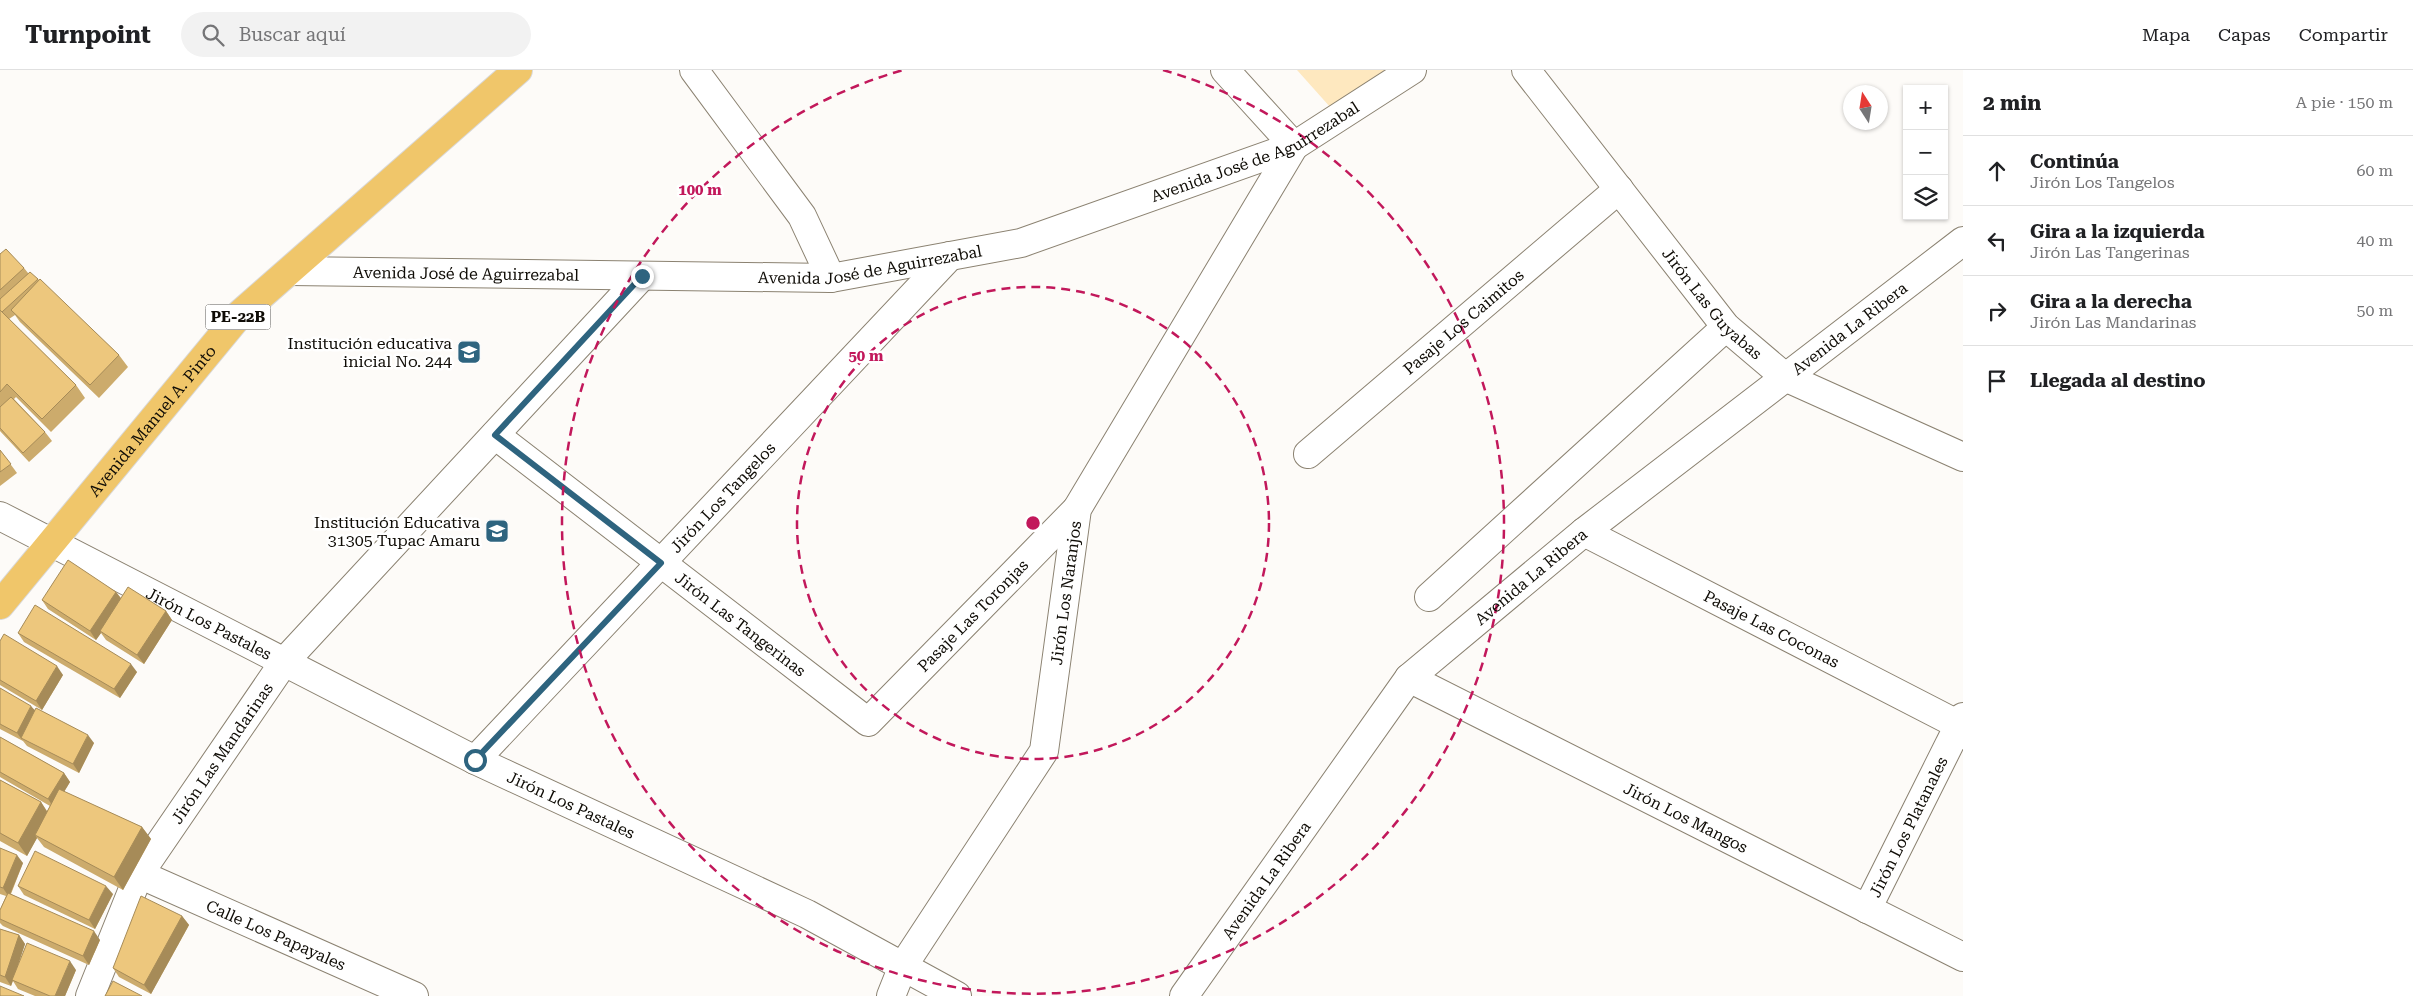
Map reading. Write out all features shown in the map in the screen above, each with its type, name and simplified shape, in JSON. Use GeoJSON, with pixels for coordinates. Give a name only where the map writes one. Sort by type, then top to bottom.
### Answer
{"type":"FeatureCollection","features":[{"type":"Feature","properties":{"kind":"highway","name":"Avenida Manuel A. Pinto"},"geometry":{"type":"LineString","coordinates":[[0,605],[240,314],[518,70]]}},
{"type":"Feature","properties":{"kind":"street"},"geometry":{"type":"LineString","coordinates":[[694,70],[802,216],[831,278]]}},
{"type":"Feature","properties":{"kind":"street"},"geometry":{"type":"LineString","coordinates":[[1225,70],[1294,146]]}},
{"type":"Feature","properties":{"kind":"street","name":"Avenida José de Aguirrezabal"},"geometry":{"type":"LineString","coordinates":[[290,271],[831,278],[1021,243],[1294,146],[1412,70]]}},
{"type":"Feature","properties":{"kind":"street","name":"Jirón Las Guyabas"},"geometry":{"type":"LineString","coordinates":[[1526,70],[1726,327],[1786,377],[1963,458]]}},
{"type":"Feature","properties":{"kind":"street","name":"Jirón Los Naranjos"},"geometry":{"type":"LineString","coordinates":[[891,996],[903,966],[1044,751],[1077,509],[1294,146]]}},
{"type":"Feature","properties":{"kind":"street","name":"Pasaje Los Caimitos"},"geometry":{"type":"LineString","coordinates":[[1308,454],[1619,189]]}},
{"type":"Feature","properties":{"kind":"street","name":"Avenida La Ribera"},"geometry":{"type":"LineString","coordinates":[[1184,996],[1408,678],[1584,532],[1963,241]]}},
{"type":"Feature","properties":{"kind":"street","name":"Jirón Los Tangelos"},"geometry":{"type":"LineString","coordinates":[[475,760],[950,256]]}},
{"type":"Feature","properties":{"kind":"street","name":"Jirón Las Mandarinas"},"geometry":{"type":"LineString","coordinates":[[90,996],[139,874],[284,662],[642,276]]}},
{"type":"Feature","properties":{"kind":"street"},"geometry":{"type":"LineString","coordinates":[[1428,597],[1726,327]]}},
{"type":"Feature","properties":{"kind":"street","name":"Jirón Las Tangerinas"},"geometry":{"type":"LineString","coordinates":[[495,435],[868,722]]}},
{"type":"Feature","properties":{"kind":"street","name":"Pasaje Las Toronjas"},"geometry":{"type":"LineString","coordinates":[[868,722],[1077,509]]}},
{"type":"Feature","properties":{"kind":"street","name":"Jirón Los Pastales"},"geometry":{"type":"LineString","coordinates":[[0,516],[475,760],[807,914],[957,996]]}},
{"type":"Feature","properties":{"kind":"street","name":"Pasaje Las Coconas"},"geometry":{"type":"LineString","coordinates":[[1584,532],[1961,721]]}},
{"type":"Feature","properties":{"kind":"street","name":"Jirón Los Mangos"},"geometry":{"type":"LineString","coordinates":[[1408,678],[1963,957]]}},
{"type":"Feature","properties":{"kind":"street","name":"Jirón Los Platanales"},"geometry":{"type":"LineString","coordinates":[[1868,909],[1961,721]]}},
{"type":"Feature","properties":{"kind":"street","name":"Calle Los Papayales"},"geometry":{"type":"LineString","coordinates":[[139,874],[414,996]]}},
{"type":"Feature","properties":{"kind":"shaded area"},"geometry":{"type":"Polygon","coordinates":[[[1297,70],[1412,70],[1339,117],[1297,70]]]}},
{"type":"Feature","properties":{"kind":"building"},"geometry":{"type":"Polygon","coordinates":[[[6,249],[24,268],[0,290],[0,254],[6,249]]]}},
{"type":"Feature","properties":{"kind":"building"},"geometry":{"type":"Polygon","coordinates":[[[30,272],[38,279],[2,312],[0,311],[0,299],[30,272]]]}},
{"type":"Feature","properties":{"kind":"building"},"geometry":{"type":"Polygon","coordinates":[[[40,279],[119,355],[90,385],[11,310],[40,279]]]}},
{"type":"Feature","properties":{"kind":"building"},"geometry":{"type":"Polygon","coordinates":[[[0,310],[76,385],[42,419],[7,384],[0,392],[0,310]]]}},
{"type":"Feature","properties":{"kind":"building"},"geometry":{"type":"Polygon","coordinates":[[[11,397],[45,432],[23,453],[0,428],[0,407],[11,397]]]}},
{"type":"Feature","properties":{"kind":"building"},"geometry":{"type":"Polygon","coordinates":[[[0,450],[11,464],[0,472],[0,450]]]}},
{"type":"Feature","properties":{"kind":"building"},"geometry":{"type":"Polygon","coordinates":[[[68,560],[116,592],[90,631],[42,600],[68,560]]]}},
{"type":"Feature","properties":{"kind":"building"},"geometry":{"type":"Polygon","coordinates":[[[128,587],[166,611],[137,655],[100,631],[128,587]]]}},
{"type":"Feature","properties":{"kind":"building"},"geometry":{"type":"Polygon","coordinates":[[[35,605],[131,664],[114,689],[18,633],[35,605]]]}},
{"type":"Feature","properties":{"kind":"building"},"geometry":{"type":"Polygon","coordinates":[[[4,634],[57,666],[36,701],[0,680],[0,641],[4,634]]]}},
{"type":"Feature","properties":{"kind":"building"},"geometry":{"type":"Polygon","coordinates":[[[0,688],[31,706],[17,733],[0,724],[0,688]]]}},
{"type":"Feature","properties":{"kind":"building"},"geometry":{"type":"Polygon","coordinates":[[[36,708],[88,735],[73,764],[21,738],[36,708]]]}},
{"type":"Feature","properties":{"kind":"building"},"geometry":{"type":"Polygon","coordinates":[[[0,737],[64,773],[48,799],[0,772],[0,737]]]}},
{"type":"Feature","properties":{"kind":"building"},"geometry":{"type":"Polygon","coordinates":[[[0,780],[41,802],[18,843],[0,833],[0,780]]]}},
{"type":"Feature","properties":{"kind":"building"},"geometry":{"type":"Polygon","coordinates":[[[59,789],[142,827],[114,877],[35,835],[59,789]]]}},
{"type":"Feature","properties":{"kind":"building"},"geometry":{"type":"Polygon","coordinates":[[[0,848],[17,855],[3,888],[0,887],[0,848]]]}},
{"type":"Feature","properties":{"kind":"building"},"geometry":{"type":"Polygon","coordinates":[[[35,851],[106,886],[89,920],[18,886],[35,851]]]}},
{"type":"Feature","properties":{"kind":"building"},"geometry":{"type":"Polygon","coordinates":[[[8,893],[94,931],[83,956],[0,919],[0,910],[8,893]]]}},
{"type":"Feature","properties":{"kind":"building"},"geometry":{"type":"Polygon","coordinates":[[[141,896],[182,916],[144,985],[113,968],[141,896]]]}},
{"type":"Feature","properties":{"kind":"building"},"geometry":{"type":"Polygon","coordinates":[[[0,929],[19,935],[5,977],[0,975],[0,929]]]}},
{"type":"Feature","properties":{"kind":"building"},"geometry":{"type":"Polygon","coordinates":[[[27,943],[70,961],[55,996],[50,996],[12,980],[27,943]]]}},
{"type":"Feature","properties":{"kind":"building"},"geometry":{"type":"Polygon","coordinates":[[[113,981],[142,996],[105,996],[113,981]]]}},
{"type":"Feature","properties":{"kind":"building"},"geometry":{"type":"Polygon","coordinates":[[[0,986],[24,996],[0,996],[0,986]]]}},
{"type":"Feature","properties":{"kind":"place","name":"Institución educativa inicial No. 244"},"geometry":{"type":"Point","coordinates":[469,352]}},
{"type":"Feature","properties":{"kind":"place","name":"Institución Educativa 31305 Tupac Amaru"},"geometry":{"type":"Point","coordinates":[497,531]}},
{"type":"Feature","properties":{"kind":"route"},"geometry":{"type":"LineString","coordinates":[[475,760],[661,563],[495,435],[642,276]]}}]}
